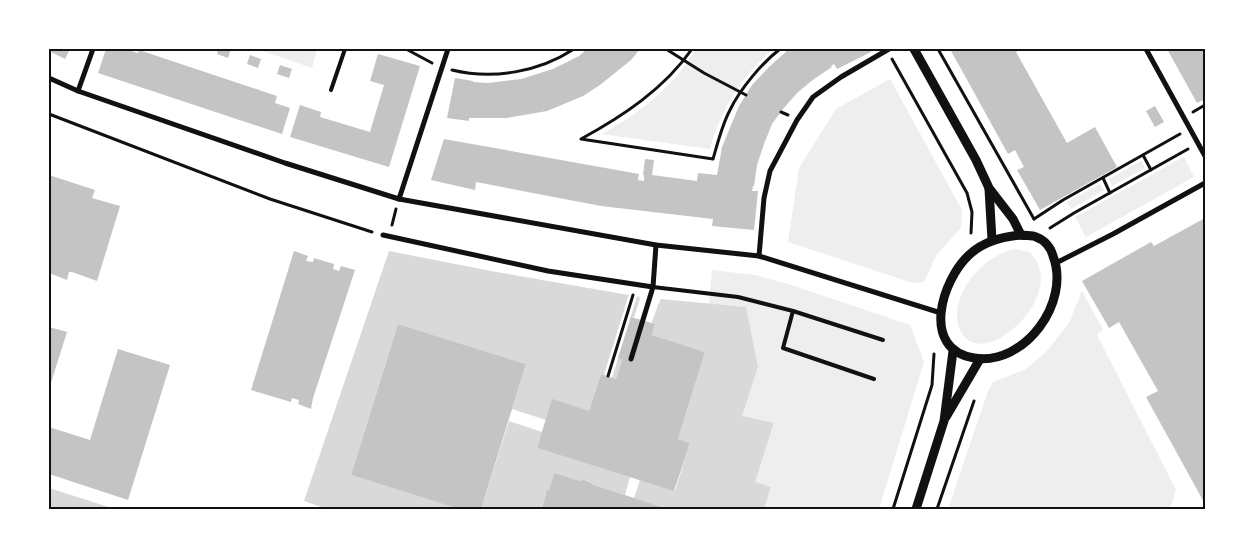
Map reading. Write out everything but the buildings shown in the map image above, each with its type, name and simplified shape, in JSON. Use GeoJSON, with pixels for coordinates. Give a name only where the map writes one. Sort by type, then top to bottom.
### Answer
{"type":"FeatureCollection","features":[{"type":"Feature","properties":{"kind":"street"},"geometry":{"type":"LineString","coordinates":[[78,91],[93,49]]}},
{"type":"Feature","properties":{"kind":"street"},"geometry":{"type":"LineString","coordinates":[[399,199],[448,49]]}},
{"type":"Feature","properties":{"kind":"street"},"geometry":{"type":"LineString","coordinates":[[759,256],[764,198],[770,171],[797,120],[813,98],[841,77],[888,49]]}},
{"type":"Feature","properties":{"kind":"street"},"geometry":{"type":"LineString","coordinates":[[914,49],[976,160],[989,188],[1013,219],[1021,235]]}},
{"type":"Feature","properties":{"kind":"street"},"geometry":{"type":"LineString","coordinates":[[1146,49],[1205,156]]}},
{"type":"Feature","properties":{"kind":"street"},"geometry":{"type":"LineString","coordinates":[[49,78],[78,91],[285,163],[399,199],[656,245],[759,256],[941,313]]}},
{"type":"Feature","properties":{"kind":"street"},"geometry":{"type":"LineString","coordinates":[[1056,263],[1114,234],[1205,183]]}},
{"type":"Feature","properties":{"kind":"street"},"geometry":{"type":"LineString","coordinates":[[989,188],[992,240]]}},
{"type":"Feature","properties":{"kind":"street"},"geometry":{"type":"LineString","coordinates":[[383,235],[548,271],[653,287]]}},
{"type":"Feature","properties":{"kind":"street"},"geometry":{"type":"LineString","coordinates":[[1021,235],[1037,237],[1050,247],[1056,263],[1057,290],[1045,317],[1035,332],[1024,343],[996,357],[980,359],[954,351],[946,342],[942,330],[941,313],[945,291],[953,275],[970,254],[992,240],[1021,235]]}},
{"type":"Feature","properties":{"kind":"street"},"geometry":{"type":"LineString","coordinates":[[631,359],[653,287],[656,245]]}},
{"type":"Feature","properties":{"kind":"street"},"geometry":{"type":"LineString","coordinates":[[916,509],[944,422],[954,351]]}},
{"type":"Feature","properties":{"kind":"street"},"geometry":{"type":"LineString","coordinates":[[944,422],[980,359]]}},
{"type":"Feature","properties":{"kind":"lane"},"geometry":{"type":"LineString","coordinates":[[331,90],[345,49]]}},
{"type":"Feature","properties":{"kind":"lane"},"geometry":{"type":"LineString","coordinates":[[653,287],[738,297],[793,311],[883,340]]}},
{"type":"Feature","properties":{"kind":"lane"},"geometry":{"type":"LineString","coordinates":[[793,311],[783,348],[874,379]]}},
{"type":"Feature","properties":{"kind":"path"},"geometry":{"type":"LineString","coordinates":[[406,49],[442,68],[464,74],[487,75],[525,71],[560,58],[574,49]]}},
{"type":"Feature","properties":{"kind":"path"},"geometry":{"type":"LineString","coordinates":[[666,49],[746,95]]}},
{"type":"Feature","properties":{"kind":"path"},"geometry":{"type":"LineString","coordinates":[[692,49],[669,76],[641,101],[614,120],[581,139],[713,158],[730,108],[768,58],[780,49]]}},
{"type":"Feature","properties":{"kind":"path"},"geometry":{"type":"LineString","coordinates":[[888,49],[967,193],[972,212],[971,233]]}},
{"type":"Feature","properties":{"kind":"path"},"geometry":{"type":"LineString","coordinates":[[938,49],[1034,219],[1102,178],[1190,129]]}},
{"type":"Feature","properties":{"kind":"path"},"geometry":{"type":"LineString","coordinates":[[49,114],[270,199],[383,235]]}},
{"type":"Feature","properties":{"kind":"path"},"geometry":{"type":"LineString","coordinates":[[1050,229],[1198,143]]}},
{"type":"Feature","properties":{"kind":"path"},"geometry":{"type":"LineString","coordinates":[[1143,155],[1151,170]]}},
{"type":"Feature","properties":{"kind":"path"},"geometry":{"type":"LineString","coordinates":[[1102,178],[1110,193]]}},
{"type":"Feature","properties":{"kind":"path"},"geometry":{"type":"LineString","coordinates":[[608,376],[633,295]]}},
{"type":"Feature","properties":{"kind":"path"},"geometry":{"type":"LineString","coordinates":[[892,509],[932,385],[934,354]]}},
{"type":"Feature","properties":{"kind":"path"},"geometry":{"type":"LineString","coordinates":[[937,509],[974,399]]}},
{"type":"Feature","properties":{"kind":"shaded area"},"geometry":{"type":"Polygon","coordinates":[[[257,49],[317,49],[312,68],[257,49]]]}},
{"type":"Feature","properties":{"kind":"shaded area"},"geometry":{"type":"Polygon","coordinates":[[[696,49],[773,49],[752,70],[734,94],[720,121],[710,149],[601,134],[629,118],[654,98],[677,76],[696,49]]]}},
{"type":"Feature","properties":{"kind":"shaded area"},"geometry":{"type":"Polygon","coordinates":[[[890,79],[962,210],[961,228],[937,254],[924,282],[913,283],[788,242],[799,168],[836,109],[890,79]]]}},
{"type":"Feature","properties":{"kind":"shaded area"},"geometry":{"type":"Polygon","coordinates":[[[1184,157],[1194,177],[1086,237],[1075,217],[1184,157]]]}},
{"type":"Feature","properties":{"kind":"shaded area"},"geometry":{"type":"Polygon","coordinates":[[[1141,161],[1145,168],[1112,186],[1109,179],[1141,161]]]}},
{"type":"Feature","properties":{"kind":"shaded area"},"geometry":{"type":"Polygon","coordinates":[[[1100,184],[1104,190],[1071,209],[1067,202],[1100,184]]]}},
{"type":"Feature","properties":{"kind":"shaded area"},"geometry":{"type":"Polygon","coordinates":[[[1013,249],[1029,252],[1040,268],[1040,287],[1032,306],[1019,323],[1003,336],[986,343],[971,342],[960,330],[957,320],[962,293],[974,275],[985,264],[998,255],[1013,249]]]}},
{"type":"Feature","properties":{"kind":"shaded area"},"geometry":{"type":"Polygon","coordinates":[[[389,251],[640,297],[639,299],[658,305],[661,299],[746,307],[758,367],[742,416],[774,423],[755,482],[771,487],[764,509],[677,509],[669,507],[668,509],[634,498],[640,480],[675,491],[690,443],[678,439],[705,352],[652,335],[655,324],[632,317],[618,358],[622,360],[616,379],[601,374],[589,411],[546,420],[512,409],[526,364],[398,324],[351,475],[460,509],[327,509],[304,501],[389,251]]]}},
{"type":"Feature","properties":{"kind":"shaded area"},"geometry":{"type":"Polygon","coordinates":[[[712,270],[755,275],[788,284],[910,325],[924,362],[879,509],[764,509],[771,487],[754,483],[774,424],[741,416],[758,367],[709,304],[712,270]]]}},
{"type":"Feature","properties":{"kind":"shaded area"},"geometry":{"type":"Polygon","coordinates":[[[1082,291],[1103,330],[1097,335],[1176,490],[1170,509],[948,509],[988,391],[993,382],[1026,369],[1047,351],[1069,323],[1082,291]]]}},
{"type":"Feature","properties":{"kind":"shaded area"},"geometry":{"type":"Polygon","coordinates":[[[509,421],[542,432],[537,448],[630,477],[625,495],[591,484],[591,482],[582,479],[581,481],[554,473],[549,490],[547,489],[542,509],[481,509],[509,421]]]}},
{"type":"Feature","properties":{"kind":"shaded area"},"geometry":{"type":"Polygon","coordinates":[[[49,488],[115,509],[49,509],[49,488]]]}},
{"type":"Feature","properties":{"kind":"pier"},"geometry":{"type":"Polygon","coordinates":[[[629,294],[637,296],[612,378],[604,375],[629,294]]]}},
{"type":"Feature","properties":{"kind":"pier"},"geometry":{"type":"Polygon","coordinates":[[[640,299],[658,305],[651,325],[633,320],[640,299]]]}}]}
